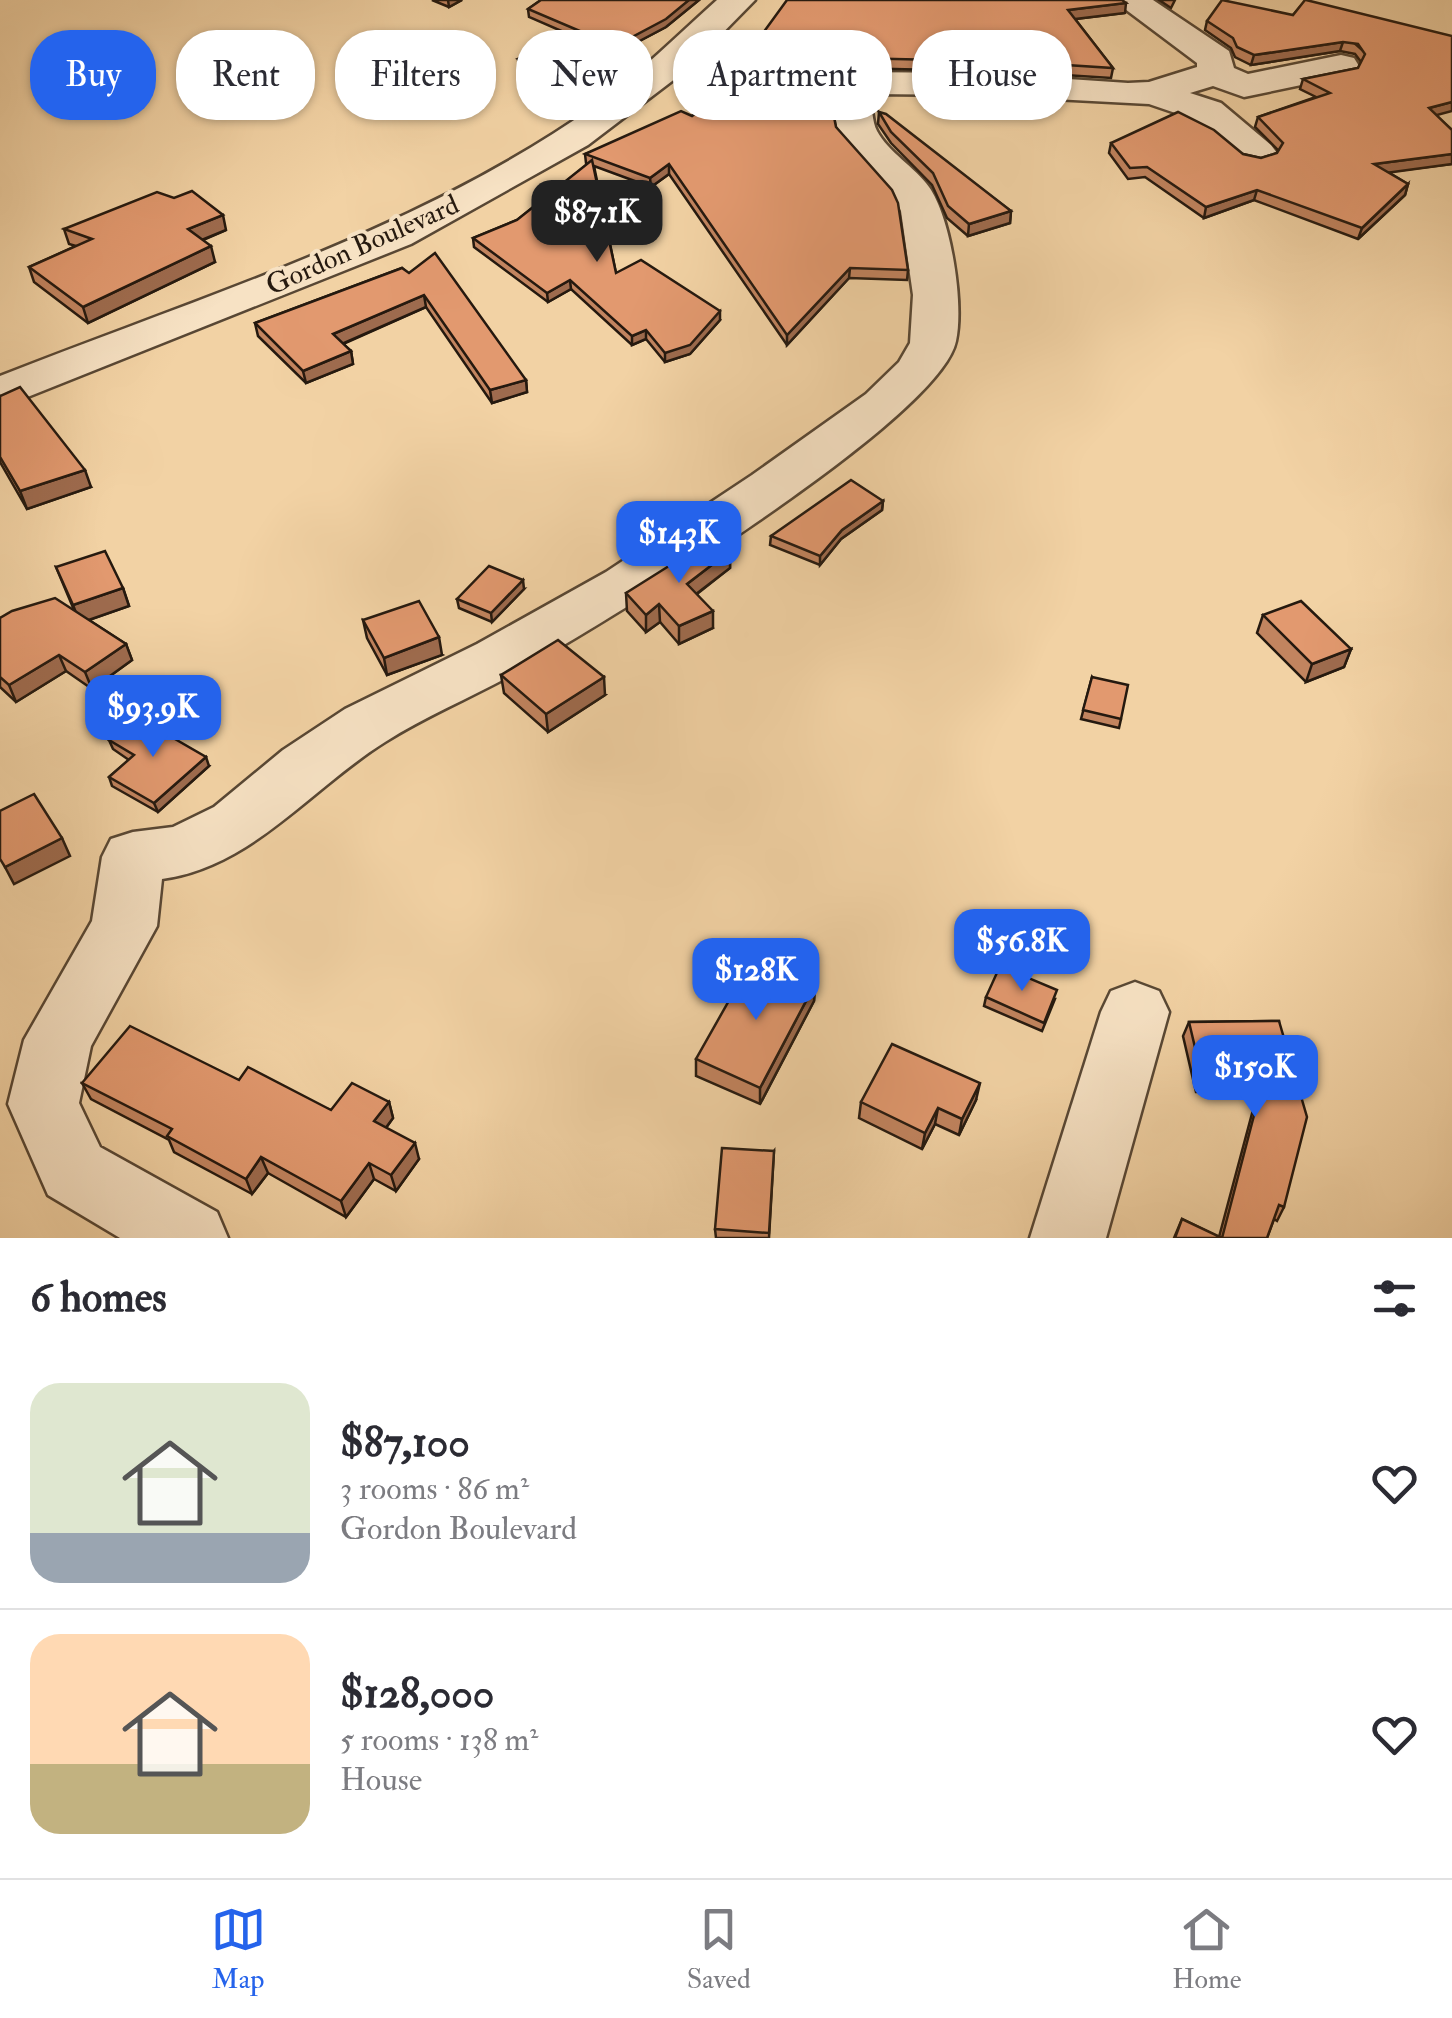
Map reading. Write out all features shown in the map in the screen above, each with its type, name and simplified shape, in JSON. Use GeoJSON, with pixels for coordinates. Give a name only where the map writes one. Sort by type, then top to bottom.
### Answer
{"type":"FeatureCollection","features":[{"type":"Feature","properties":{"kind":"street","name":"Gordon Boulevard"},"geometry":{"type":"LineString","coordinates":[[0,393],[396,235],[574,134],[672,63],[738,0]]}},
{"type":"Feature","properties":{"kind":"street"},"geometry":{"type":"LineString","coordinates":[[1130,0],[1216,59],[1230,79],[1230,102],[1208,111]]}},
{"type":"Feature","properties":{"kind":"street"},"geometry":{"type":"LineString","coordinates":[[892,83],[1152,93],[1341,66]]}},
{"type":"Feature","properties":{"kind":"street"},"geometry":{"type":"LineString","coordinates":[[1152,93],[1208,111],[1257,153]]}},
{"type":"Feature","properties":{"kind":"street"},"geometry":{"type":"LineString","coordinates":[[190,1238],[74,1171],[43,1104],[58,1040],[124,926],[133,856],[182,851],[236,824],[304,766],[366,725],[497,658],[624,586],[770,488],[884,404],[918,370],[933,343],[934,295],[922,211],[912,192],[858,134],[856,120]]}},
{"type":"Feature","properties":{"kind":"street"},"geometry":{"type":"LineString","coordinates":[[1068,1238],[1134,1012]]}},
{"type":"Feature","properties":{"kind":"building"},"geometry":{"type":"Polygon","coordinates":[[[541,0],[689,0],[645,30],[577,30],[528,9],[541,0]]]}},
{"type":"Feature","properties":{"kind":"building"},"geometry":{"type":"Polygon","coordinates":[[[787,0],[1126,3],[1068,10],[1113,68],[1072,65],[1072,30],[912,30],[912,59],[892,59],[892,30],[765,30],[787,0]]]}},
{"type":"Feature","properties":{"kind":"building"},"geometry":{"type":"Polygon","coordinates":[[[1222,0],[1293,15],[1306,0],[1452,36],[1452,102],[1429,108],[1452,130],[1452,154],[1374,164],[1408,184],[1362,228],[1257,190],[1206,207],[1147,167],[1130,168],[1111,143],[1178,112],[1214,130],[1243,154],[1261,158],[1277,153],[1283,143],[1258,117],[1330,93],[1303,79],[1358,68],[1365,54],[1358,44],[1343,42],[1254,55],[1237,47],[1233,38],[1207,21],[1222,0]]]}},
{"type":"Feature","properties":{"kind":"building"},"geometry":{"type":"Polygon","coordinates":[[[673,115],[673,120],[835,120],[836,127],[892,190],[898,203],[908,270],[850,268],[787,335],[669,164],[650,178],[585,154],[673,115]]]}},
{"type":"Feature","properties":{"kind":"building"},"geometry":{"type":"Polygon","coordinates":[[[892,119],[1011,211],[969,224],[948,206],[933,173],[884,120],[892,119]]]}},
{"type":"Feature","properties":{"kind":"building"},"geometry":{"type":"Polygon","coordinates":[[[592,160],[616,273],[641,260],[720,311],[690,345],[665,353],[646,330],[632,336],[570,280],[547,293],[473,238],[517,220],[592,160]]]}},
{"type":"Feature","properties":{"kind":"building"},"geometry":{"type":"Polygon","coordinates":[[[192,191],[223,215],[188,229],[211,246],[83,307],[29,267],[92,239],[64,229],[157,192],[174,198],[192,191]]]}},
{"type":"Feature","properties":{"kind":"building"},"geometry":{"type":"Polygon","coordinates":[[[435,253],[526,380],[490,390],[424,295],[333,334],[351,351],[303,371],[255,323],[402,268],[409,273],[435,253]]]}},
{"type":"Feature","properties":{"kind":"building"},"geometry":{"type":"Polygon","coordinates":[[[20,387],[85,470],[20,491],[0,457],[0,396],[20,387]]]}},
{"type":"Feature","properties":{"kind":"building"},"geometry":{"type":"Polygon","coordinates":[[[851,480],[883,501],[842,530],[820,556],[771,536],[851,480]]]}},
{"type":"Feature","properties":{"kind":"building"},"geometry":{"type":"Polygon","coordinates":[[[723,539],[730,551],[687,584],[713,611],[679,626],[659,604],[646,615],[626,593],[688,554],[723,539]]]}},
{"type":"Feature","properties":{"kind":"building"},"geometry":{"type":"Polygon","coordinates":[[[105,551],[123,588],[73,605],[56,567],[105,551]]]}},
{"type":"Feature","properties":{"kind":"building"},"geometry":{"type":"Polygon","coordinates":[[[489,566],[523,580],[491,613],[457,599],[489,566]]]}},
{"type":"Feature","properties":{"kind":"building"},"geometry":{"type":"Polygon","coordinates":[[[55,598],[126,644],[85,672],[59,655],[9,685],[0,677],[0,618],[55,598]]]}},
{"type":"Feature","properties":{"kind":"building"},"geometry":{"type":"Polygon","coordinates":[[[419,601],[439,637],[384,658],[363,620],[419,601]]]}},
{"type":"Feature","properties":{"kind":"building"},"geometry":{"type":"Polygon","coordinates":[[[1301,601],[1351,649],[1312,664],[1263,615],[1301,601]]]}},
{"type":"Feature","properties":{"kind":"building"},"geometry":{"type":"Polygon","coordinates":[[[558,640],[604,677],[546,714],[501,675],[558,640]]]}},
{"type":"Feature","properties":{"kind":"building"},"geometry":{"type":"Polygon","coordinates":[[[1092,677],[1128,685],[1121,719],[1083,710],[1092,677]]]}},
{"type":"Feature","properties":{"kind":"building"},"geometry":{"type":"Polygon","coordinates":[[[137,717],[206,757],[154,803],[109,777],[134,755],[109,740],[137,717]]]}},
{"type":"Feature","properties":{"kind":"building"},"geometry":{"type":"Polygon","coordinates":[[[34,794],[62,838],[5,867],[0,859],[0,811],[34,794]]]}},
{"type":"Feature","properties":{"kind":"building"},"geometry":{"type":"Polygon","coordinates":[[[753,958],[815,984],[760,1088],[696,1059],[753,958]]]}},
{"type":"Feature","properties":{"kind":"building"},"geometry":{"type":"Polygon","coordinates":[[[1000,966],[1057,990],[1044,1023],[986,997],[1000,966]]]}},
{"type":"Feature","properties":{"kind":"building"},"geometry":{"type":"Polygon","coordinates":[[[1279,1021],[1307,1117],[1284,1207],[1279,1205],[1267,1238],[1222,1238],[1264,1077],[1202,1077],[1189,1022],[1279,1021]]]}},
{"type":"Feature","properties":{"kind":"building"},"geometry":{"type":"Polygon","coordinates":[[[130,1026],[239,1080],[248,1067],[331,1110],[352,1083],[389,1102],[374,1121],[415,1143],[391,1175],[369,1163],[341,1201],[261,1157],[246,1179],[167,1136],[172,1129],[82,1083],[130,1026]]]}},
{"type":"Feature","properties":{"kind":"building"},"geometry":{"type":"Polygon","coordinates":[[[892,1044],[980,1083],[962,1119],[938,1108],[925,1133],[861,1102],[892,1044]]]}},
{"type":"Feature","properties":{"kind":"building"},"geometry":{"type":"Polygon","coordinates":[[[722,1148],[774,1151],[769,1233],[715,1229],[722,1148]]]}},
{"type":"Feature","properties":{"kind":"building"},"geometry":{"type":"Polygon","coordinates":[[[1182,1219],[1222,1238],[1175,1238],[1182,1219]]]}}]}
